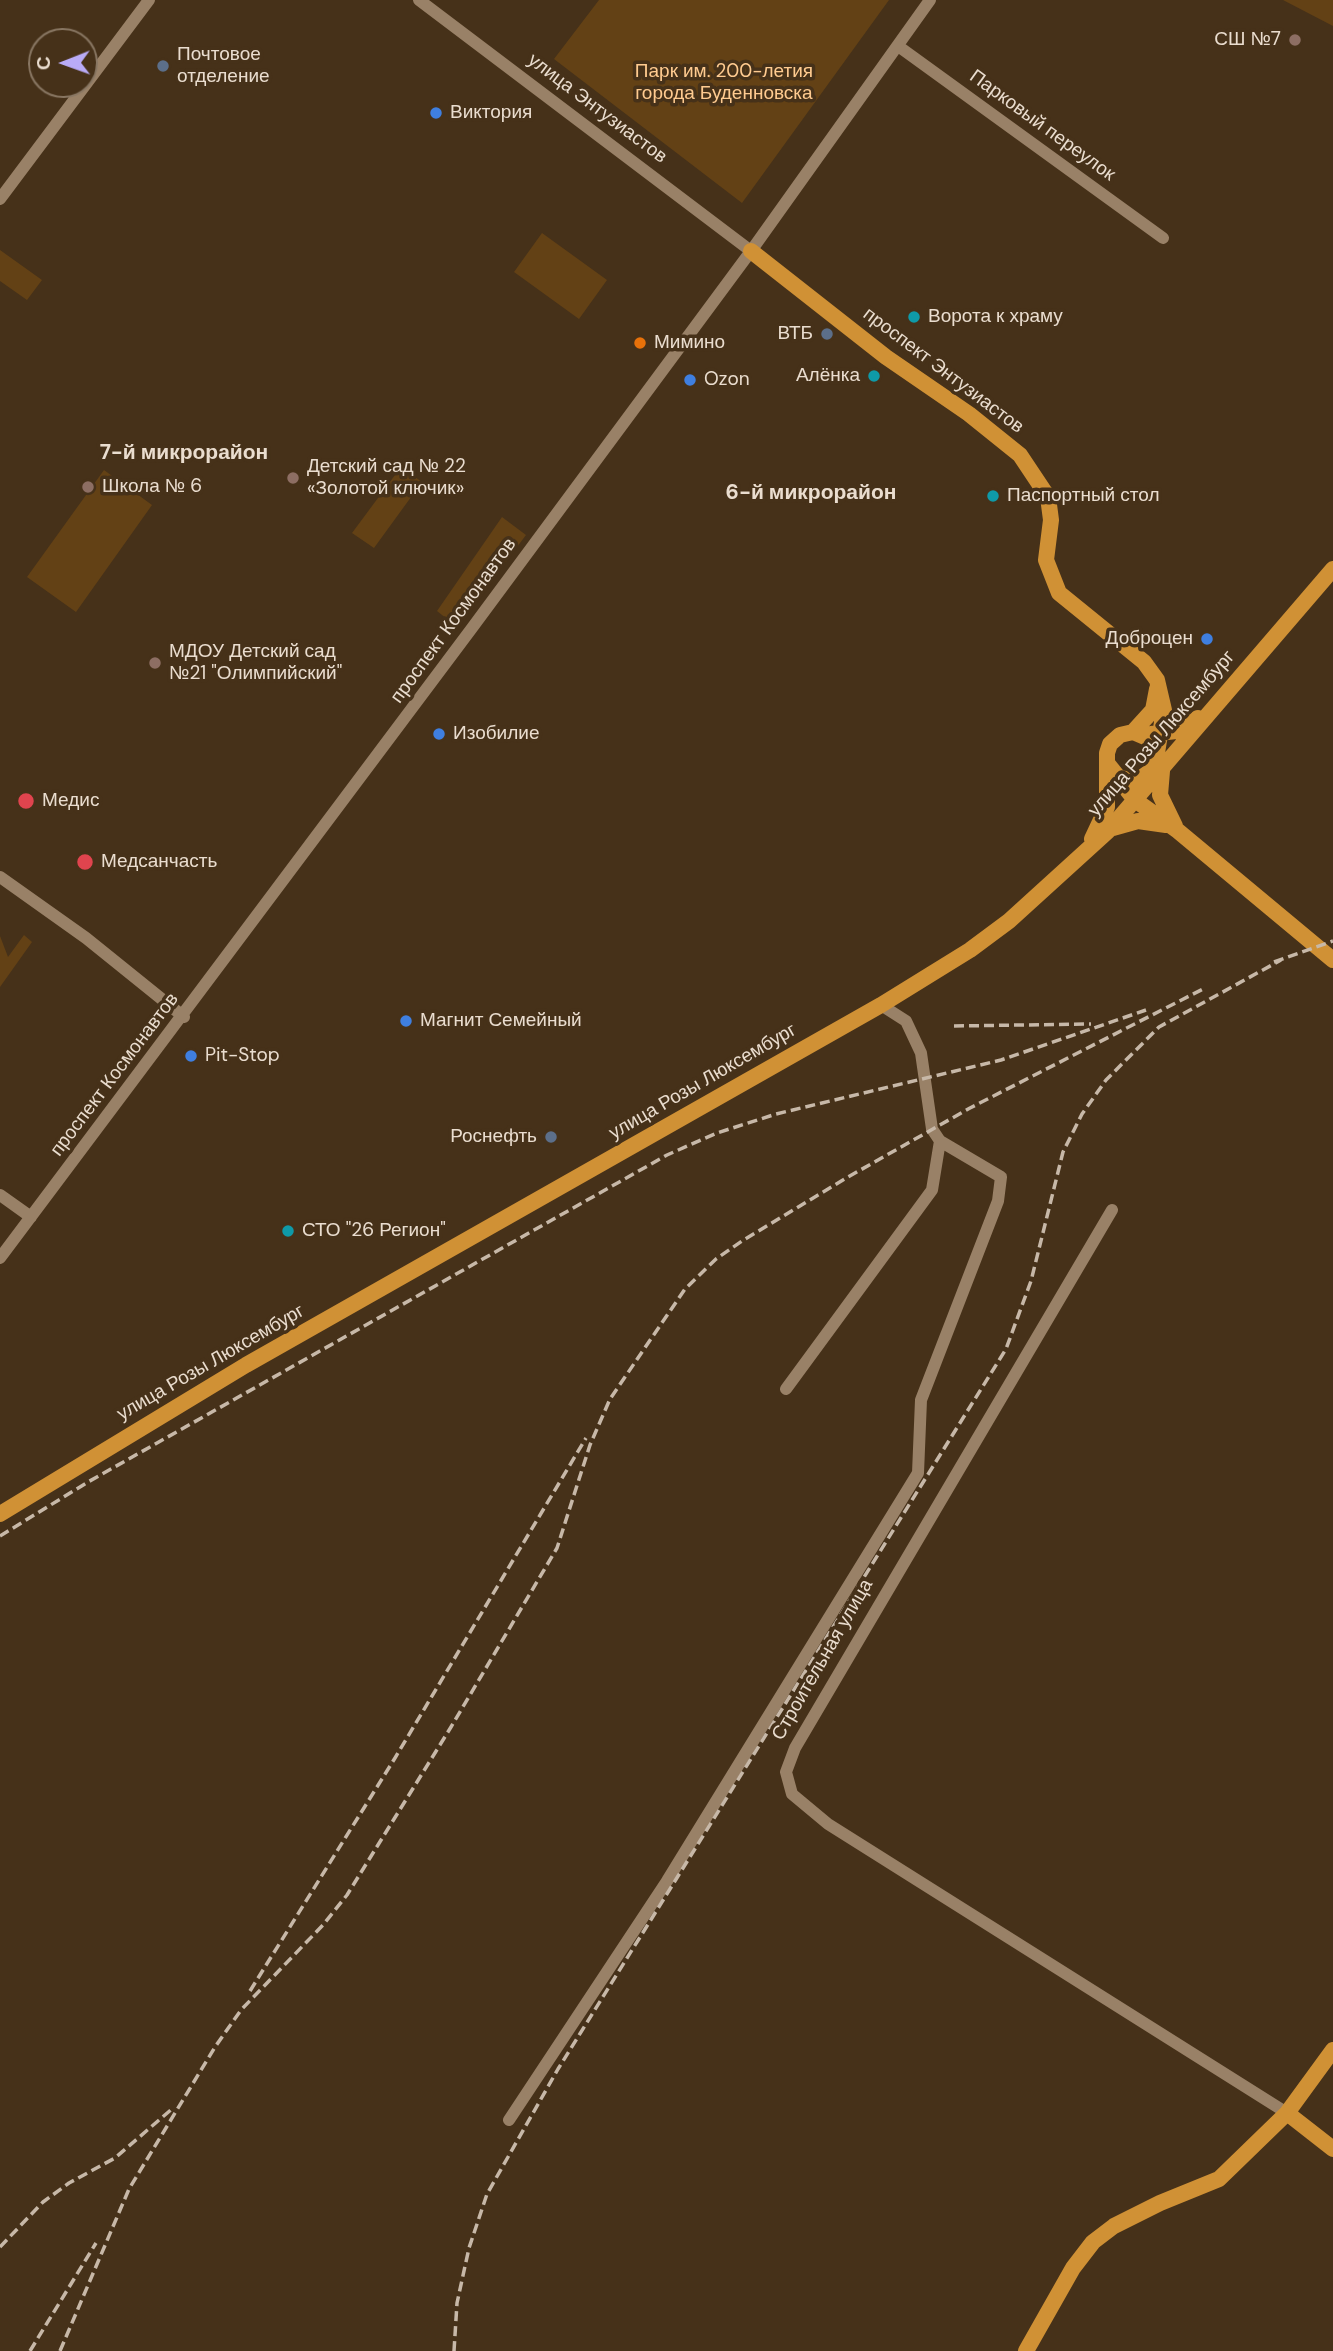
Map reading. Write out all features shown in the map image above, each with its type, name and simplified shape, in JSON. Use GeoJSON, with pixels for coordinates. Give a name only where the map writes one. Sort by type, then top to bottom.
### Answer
{"type":"FeatureCollection","features":[{"type":"Feature","properties":{"kind":"main road","name":"проспект Энтузиастов"},"geometry":{"type":"LineString","coordinates":[[751,251],[886,357],[969,414],[1020,455],[1048,497],[1051,520],[1046,560],[1059,593],[1136,655],[1157,680]]}},
{"type":"Feature","properties":{"kind":"main road","name":"улица Розы Люксембург"},"geometry":{"type":"LineString","coordinates":[[0,1514],[246,1365],[881,1005],[970,950],[1009,921],[1087,847],[1108,831],[1135,800],[1159,765],[1333,569]]}},
{"type":"Feature","properties":{"kind":"main road"},"geometry":{"type":"LineString","coordinates":[[1135,733],[1155,705],[1157,680]]}},
{"type":"Feature","properties":{"kind":"main road"},"geometry":{"type":"LineString","coordinates":[[1157,680],[1164,702],[1159,785],[1163,804],[1174,829]]}},
{"type":"Feature","properties":{"kind":"main road"},"geometry":{"type":"LineString","coordinates":[[1209,711],[1176,731],[1161,734],[1123,734],[1112,741],[1107,753],[1112,770],[1135,800],[1333,960]]}},
{"type":"Feature","properties":{"kind":"main road"},"geometry":{"type":"LineString","coordinates":[[1135,733],[1151,743],[1159,765]]}},
{"type":"Feature","properties":{"kind":"main road"},"geometry":{"type":"LineString","coordinates":[[1112,770],[1130,782],[1144,778],[1159,765]]}},
{"type":"Feature","properties":{"kind":"main road"},"geometry":{"type":"LineString","coordinates":[[1087,847],[1107,807],[1112,770]]}},
{"type":"Feature","properties":{"kind":"main road"},"geometry":{"type":"LineString","coordinates":[[1108,831],[1125,822],[1138,821],[1174,829]]}},
{"type":"Feature","properties":{"kind":"main road"},"geometry":{"type":"LineString","coordinates":[[0,1502],[18,1503]]}},
{"type":"Feature","properties":{"kind":"main road"},"geometry":{"type":"LineString","coordinates":[[1026,2351],[1073,2268],[1093,2242],[1114,2226],[1160,2203],[1219,2179],[1287,2113],[1333,2050]]}},
{"type":"Feature","properties":{"kind":"main road","name":"Строительная улица"},"geometry":{"type":"LineString","coordinates":[[1287,2113],[1333,2149]]}},
{"type":"Feature","properties":{"kind":"street"},"geometry":{"type":"LineString","coordinates":[[0,199],[149,0]]}},
{"type":"Feature","properties":{"kind":"street","name":"улица Энтузиастов"},"geometry":{"type":"LineString","coordinates":[[419,0],[751,251]]}},
{"type":"Feature","properties":{"kind":"street","name":"проспект Космонавтов"},"geometry":{"type":"LineString","coordinates":[[0,1258],[184,1017],[751,251],[930,0]]}},
{"type":"Feature","properties":{"kind":"street","name":"Парковый переулок"},"geometry":{"type":"LineString","coordinates":[[898,46],[1163,238]]}},
{"type":"Feature","properties":{"kind":"street"},"geometry":{"type":"LineString","coordinates":[[0,877],[86,939],[184,1017]]}},
{"type":"Feature","properties":{"kind":"street"},"geometry":{"type":"LineString","coordinates":[[509,2120],[667,1881],[918,1473],[921,1400],[998,1201],[1001,1177],[940,1141],[932,1129],[921,1053],[906,1021],[881,1005]]}},
{"type":"Feature","properties":{"kind":"street"},"geometry":{"type":"LineString","coordinates":[[786,1389],[932,1190],[940,1141]]}},
{"type":"Feature","properties":{"kind":"street"},"geometry":{"type":"LineString","coordinates":[[0,1195],[31,1217]]}},
{"type":"Feature","properties":{"kind":"street","name":"Строительная улица"},"geometry":{"type":"LineString","coordinates":[[1112,1210],[795,1748],[786,1772],[792,1794],[828,1825],[1287,2113]]}},
{"type":"Feature","properties":{"kind":"green space","name":"Парк им. 200-летия города Буденновска"},"geometry":{"type":"Polygon","coordinates":[[[599,0],[889,0],[742,203],[554,59],[599,0]]]}},
{"type":"Feature","properties":{"kind":"green space"},"geometry":{"type":"Polygon","coordinates":[[[1283,0],[1333,0],[1333,26],[1283,0]]]}},
{"type":"Feature","properties":{"kind":"green space"},"geometry":{"type":"Polygon","coordinates":[[[542,233],[607,280],[579,319],[514,272],[542,233]]]}},
{"type":"Feature","properties":{"kind":"green space"},"geometry":{"type":"Polygon","coordinates":[[[0,250],[42,280],[27,300],[0,281],[0,250]]]}},
{"type":"Feature","properties":{"kind":"green space"},"geometry":{"type":"Polygon","coordinates":[[[401,467],[422,482],[374,548],[352,533],[401,467]]]}},
{"type":"Feature","properties":{"kind":"green space"},"geometry":{"type":"Polygon","coordinates":[[[104,470],[152,505],[76,612],[27,577],[104,470]]]}},
{"type":"Feature","properties":{"kind":"green space"},"geometry":{"type":"Polygon","coordinates":[[[502,517],[526,535],[457,627],[437,611],[502,517]]]}},
{"type":"Feature","properties":{"kind":"green space"},"geometry":{"type":"Polygon","coordinates":[[[24,935],[32,942],[0,987],[0,936],[8,957],[24,935]]]}},
{"type":"Feature","properties":{"kind":"railway"},"geometry":{"type":"LineString","coordinates":[[1274,962],[1333,941]]}},
{"type":"Feature","properties":{"kind":"railway"},"geometry":{"type":"LineString","coordinates":[[454,2351],[457,2303],[469,2248],[487,2194],[558,2069],[1006,1349],[1031,1281],[1063,1152],[1082,1114],[1106,1080],[1159,1027],[1281,960]]}},
{"type":"Feature","properties":{"kind":"railway"},"geometry":{"type":"LineString","coordinates":[[60,2351],[129,2189],[215,2047],[241,2010],[323,1925],[347,1895],[451,1727],[557,1548],[590,1445],[610,1399],[685,1289],[716,1259],[742,1241],[848,1177],[970,1108],[1203,989]]}},
{"type":"Feature","properties":{"kind":"railway"},"geometry":{"type":"LineString","coordinates":[[0,1536],[88,1482],[667,1155],[717,1133],[776,1114],[1001,1060],[1146,1010]]}},
{"type":"Feature","properties":{"kind":"railway"},"geometry":{"type":"LineString","coordinates":[[954,1026],[1091,1024]]}},
{"type":"Feature","properties":{"kind":"railway"},"geometry":{"type":"LineString","coordinates":[[250,1991],[395,1758],[586,1438]]}},
{"type":"Feature","properties":{"kind":"railway"},"geometry":{"type":"LineString","coordinates":[[0,2247],[43,2202],[69,2183],[115,2158],[173,2108]]}},
{"type":"Feature","properties":{"kind":"railway"},"geometry":{"type":"LineString","coordinates":[[30,2351],[96,2243]]}},
{"type":"Feature","properties":{"kind":"place","name":"СШ №7"},"geometry":{"type":"Point","coordinates":[1295,40]}},
{"type":"Feature","properties":{"kind":"place","name":"Почтовое отделение"},"geometry":{"type":"Point","coordinates":[163,66]}},
{"type":"Feature","properties":{"kind":"place","name":"Виктория"},"geometry":{"type":"Point","coordinates":[436,113]}},
{"type":"Feature","properties":{"kind":"place","name":"Ворота к храму"},"geometry":{"type":"Point","coordinates":[914,317]}},
{"type":"Feature","properties":{"kind":"place","name":"ВТБ"},"geometry":{"type":"Point","coordinates":[827,334]}},
{"type":"Feature","properties":{"kind":"place","name":"Мимино"},"geometry":{"type":"Point","coordinates":[640,343]}},
{"type":"Feature","properties":{"kind":"place","name":"Алёнка"},"geometry":{"type":"Point","coordinates":[874,376]}},
{"type":"Feature","properties":{"kind":"place","name":"Ozon"},"geometry":{"type":"Point","coordinates":[690,380]}},
{"type":"Feature","properties":{"kind":"place","name":"Детский сад № 22 «Золотой ключик»"},"geometry":{"type":"Point","coordinates":[293,478]}},
{"type":"Feature","properties":{"kind":"place","name":"Школа № 6"},"geometry":{"type":"Point","coordinates":[88,487]}},
{"type":"Feature","properties":{"kind":"place","name":"Паспортный стол"},"geometry":{"type":"Point","coordinates":[993,496]}},
{"type":"Feature","properties":{"kind":"place","name":"Доброцен"},"geometry":{"type":"Point","coordinates":[1207,639]}},
{"type":"Feature","properties":{"kind":"place","name":"МДОУ Детский сад №21 \"Олимпийский\""},"geometry":{"type":"Point","coordinates":[155,663]}},
{"type":"Feature","properties":{"kind":"place","name":"Изобилие"},"geometry":{"type":"Point","coordinates":[439,734]}},
{"type":"Feature","properties":{"kind":"place","name":"Медис"},"geometry":{"type":"Point","coordinates":[26,801]}},
{"type":"Feature","properties":{"kind":"place","name":"Медсанчасть"},"geometry":{"type":"Point","coordinates":[85,862]}},
{"type":"Feature","properties":{"kind":"place","name":"Магнит Семейный"},"geometry":{"type":"Point","coordinates":[406,1021]}},
{"type":"Feature","properties":{"kind":"place","name":"Pit-Stop"},"geometry":{"type":"Point","coordinates":[191,1056]}},
{"type":"Feature","properties":{"kind":"place","name":"Роснефть"},"geometry":{"type":"Point","coordinates":[551,1137]}},
{"type":"Feature","properties":{"kind":"place","name":"СТО \"26 Регион\""},"geometry":{"type":"Point","coordinates":[288,1231]}},
{"type":"Feature","properties":{"kind":"district","name":"7-й микрорайон"},"geometry":{"type":"Point","coordinates":[184,453]}},
{"type":"Feature","properties":{"kind":"district","name":"6-й микрорайон"},"geometry":{"type":"Point","coordinates":[811,493]}}]}
